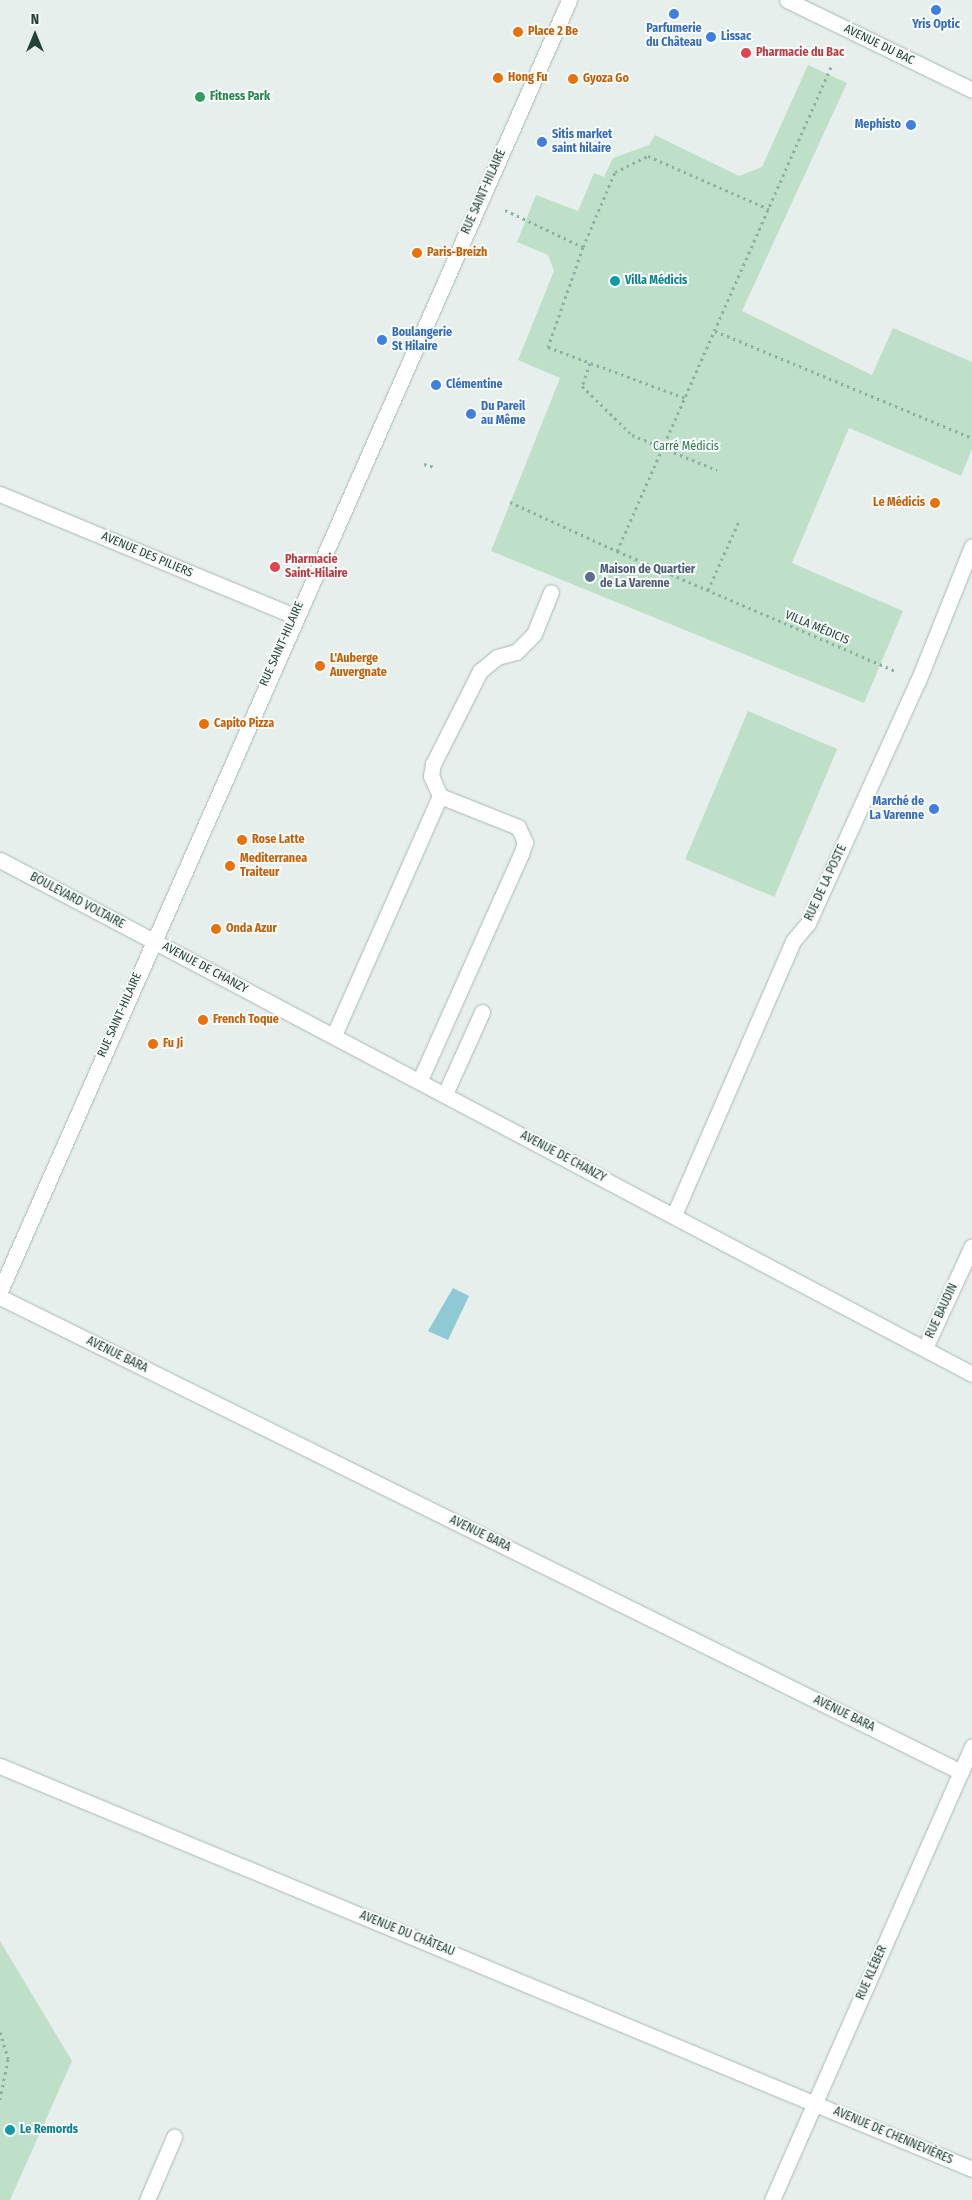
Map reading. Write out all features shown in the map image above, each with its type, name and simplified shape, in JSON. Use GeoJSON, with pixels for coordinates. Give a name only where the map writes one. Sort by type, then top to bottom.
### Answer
{"type":"FeatureCollection","features":[{"type":"Feature","properties":{"kind":"street","name":"RUE SAINT-HILAIRE"},"geometry":{"type":"LineString","coordinates":[[0,1291],[294,616],[379,434],[569,0]]}},
{"type":"Feature","properties":{"kind":"street","name":"AVENUE DU BAC"},"geometry":{"type":"LineString","coordinates":[[787,0],[972,90]]}},
{"type":"Feature","properties":{"kind":"street","name":"AVENUE DES PILIERS"},"geometry":{"type":"LineString","coordinates":[[0,494],[294,616]]}},
{"type":"Feature","properties":{"kind":"street","name":"RUE DE LA POSTE"},"geometry":{"type":"LineString","coordinates":[[674,1215],[793,941],[808,923],[918,681],[972,546]]}},
{"type":"Feature","properties":{"kind":"street"},"geometry":{"type":"LineString","coordinates":[[420,1080],[525,842],[518,826],[440,796],[431,776],[433,764],[480,671],[497,657],[516,652],[534,634],[551,592]]}},
{"type":"Feature","properties":{"kind":"street"},"geometry":{"type":"LineString","coordinates":[[334,1035],[440,796]]}},
{"type":"Feature","properties":{"kind":"street","name":"BOULEVARD VOLTAIRE"},"geometry":{"type":"LineString","coordinates":[[0,860],[154,941]]}},
{"type":"Feature","properties":{"kind":"street","name":"AVENUE DE CHANZY"},"geometry":{"type":"LineString","coordinates":[[154,941],[420,1080],[972,1374]]}},
{"type":"Feature","properties":{"kind":"street"},"geometry":{"type":"LineString","coordinates":[[445,1094],[482,1012]]}},
{"type":"Feature","properties":{"kind":"street","name":"RUE BAUDIN"},"geometry":{"type":"LineString","coordinates":[[925,1348],[972,1246]]}},
{"type":"Feature","properties":{"kind":"street","name":"AVENUE BARA"},"geometry":{"type":"LineString","coordinates":[[0,1297],[961,1772]]}},
{"type":"Feature","properties":{"kind":"street","name":"RUE KLÉBER"},"geometry":{"type":"LineString","coordinates":[[772,2200],[972,1746]]}},
{"type":"Feature","properties":{"kind":"street","name":"AVENUE DU CHÂTEAU"},"geometry":{"type":"LineString","coordinates":[[0,1766],[814,2102]]}},
{"type":"Feature","properties":{"kind":"street","name":"AVENUE DE CHENNEVIÈRES"},"geometry":{"type":"LineString","coordinates":[[814,2102],[972,2169]]}},
{"type":"Feature","properties":{"kind":"street"},"geometry":{"type":"LineString","coordinates":[[147,2200],[174,2137]]}},
{"type":"Feature","properties":{"kind":"path"},"geometry":{"type":"LineString","coordinates":[[617,551],[831,67]]}},
{"type":"Feature","properties":{"kind":"path"},"geometry":{"type":"LineString","coordinates":[[685,398],[548,347],[583,247],[615,172],[648,156],[769,209]]}},
{"type":"Feature","properties":{"kind":"path"},"geometry":{"type":"LineString","coordinates":[[497,207],[583,247]]}},
{"type":"Feature","properties":{"kind":"path"},"geometry":{"type":"LineString","coordinates":[[715,331],[972,438]]}},
{"type":"Feature","properties":{"kind":"path"},"geometry":{"type":"LineString","coordinates":[[590,363],[582,386],[632,435],[664,446],[717,470]]}},
{"type":"Feature","properties":{"kind":"path"},"geometry":{"type":"LineString","coordinates":[[424,464],[434,467]]}},
{"type":"Feature","properties":{"kind":"path","name":"VILLA MÉDICIS"},"geometry":{"type":"LineString","coordinates":[[510,502],[617,551],[918,681]]}},
{"type":"Feature","properties":{"kind":"path"},"geometry":{"type":"LineString","coordinates":[[708,590],[739,521]]}},
{"type":"Feature","properties":{"kind":"path"},"geometry":{"type":"LineString","coordinates":[[0,2032],[8,2059],[0,2099]]}},
{"type":"Feature","properties":{"kind":"green space","name":"Carré Médicis"},"geometry":{"type":"Polygon","coordinates":[[[808,65],[847,83],[742,311],[872,375],[893,328],[972,362],[972,449],[961,476],[849,428],[792,563],[903,611],[864,703],[491,551],[560,378],[518,360],[554,271],[548,255],[517,242],[536,195],[578,211],[594,173],[604,177],[613,158],[649,145],[655,135],[739,176],[762,167],[808,65]]]}},
{"type":"Feature","properties":{"kind":"green space"},"geometry":{"type":"Polygon","coordinates":[[[748,711],[837,749],[774,897],[685,859],[748,711]]]}},
{"type":"Feature","properties":{"kind":"green space"},"geometry":{"type":"Polygon","coordinates":[[[0,1941],[72,2061],[10,2200],[0,2200],[0,1941]]]}},
{"type":"Feature","properties":{"kind":"water"},"geometry":{"type":"Polygon","coordinates":[[[453,1288],[469,1296],[448,1340],[428,1331],[453,1288]]]}},
{"type":"Feature","properties":{"kind":"place","name":"Yris Optic"},"geometry":{"type":"Point","coordinates":[936,10]}},
{"type":"Feature","properties":{"kind":"place","name":"Parfumerie du Château"},"geometry":{"type":"Point","coordinates":[674,14]}},
{"type":"Feature","properties":{"kind":"place","name":"Place 2 Be"},"geometry":{"type":"Point","coordinates":[518,32]}},
{"type":"Feature","properties":{"kind":"place","name":"Lissac"},"geometry":{"type":"Point","coordinates":[711,37]}},
{"type":"Feature","properties":{"kind":"place","name":"Pharmacie du Bac"},"geometry":{"type":"Point","coordinates":[746,53]}},
{"type":"Feature","properties":{"kind":"place","name":"Hong Fu"},"geometry":{"type":"Point","coordinates":[498,78]}},
{"type":"Feature","properties":{"kind":"place","name":"Gyoza Go"},"geometry":{"type":"Point","coordinates":[573,79]}},
{"type":"Feature","properties":{"kind":"place","name":"Fitness Park"},"geometry":{"type":"Point","coordinates":[200,97]}},
{"type":"Feature","properties":{"kind":"place","name":"Mephisto"},"geometry":{"type":"Point","coordinates":[911,125]}},
{"type":"Feature","properties":{"kind":"place","name":"Sitis market saint hilaire"},"geometry":{"type":"Point","coordinates":[542,142]}},
{"type":"Feature","properties":{"kind":"place","name":"Paris-Breizh"},"geometry":{"type":"Point","coordinates":[417,253]}},
{"type":"Feature","properties":{"kind":"place","name":"Villa Médicis"},"geometry":{"type":"Point","coordinates":[615,281]}},
{"type":"Feature","properties":{"kind":"place","name":"Boulangerie St Hilaire"},"geometry":{"type":"Point","coordinates":[382,340]}},
{"type":"Feature","properties":{"kind":"place","name":"Clémentine"},"geometry":{"type":"Point","coordinates":[436,385]}},
{"type":"Feature","properties":{"kind":"place","name":"Du Pareil au Même"},"geometry":{"type":"Point","coordinates":[471,414]}},
{"type":"Feature","properties":{"kind":"place","name":"Le Médicis"},"geometry":{"type":"Point","coordinates":[935,503]}},
{"type":"Feature","properties":{"kind":"place","name":"Pharmacie Saint-Hilaire"},"geometry":{"type":"Point","coordinates":[275,567]}},
{"type":"Feature","properties":{"kind":"place","name":"Maison de Quartier de La Varenne"},"geometry":{"type":"Point","coordinates":[590,577]}},
{"type":"Feature","properties":{"kind":"place","name":"L'Auberge Auvergnate"},"geometry":{"type":"Point","coordinates":[320,666]}},
{"type":"Feature","properties":{"kind":"place","name":"Capito Pizza"},"geometry":{"type":"Point","coordinates":[204,724]}},
{"type":"Feature","properties":{"kind":"place","name":"Marché de La Varenne"},"geometry":{"type":"Point","coordinates":[934,809]}},
{"type":"Feature","properties":{"kind":"place","name":"Rose Latte"},"geometry":{"type":"Point","coordinates":[242,840]}},
{"type":"Feature","properties":{"kind":"place","name":"Mediterranea Traiteur"},"geometry":{"type":"Point","coordinates":[230,866]}},
{"type":"Feature","properties":{"kind":"place","name":"Onda Azur"},"geometry":{"type":"Point","coordinates":[216,929]}},
{"type":"Feature","properties":{"kind":"place","name":"French Toque"},"geometry":{"type":"Point","coordinates":[203,1020]}},
{"type":"Feature","properties":{"kind":"place","name":"Fu Ji"},"geometry":{"type":"Point","coordinates":[153,1044]}},
{"type":"Feature","properties":{"kind":"place","name":"Le Remords"},"geometry":{"type":"Point","coordinates":[10,2130]}}]}
